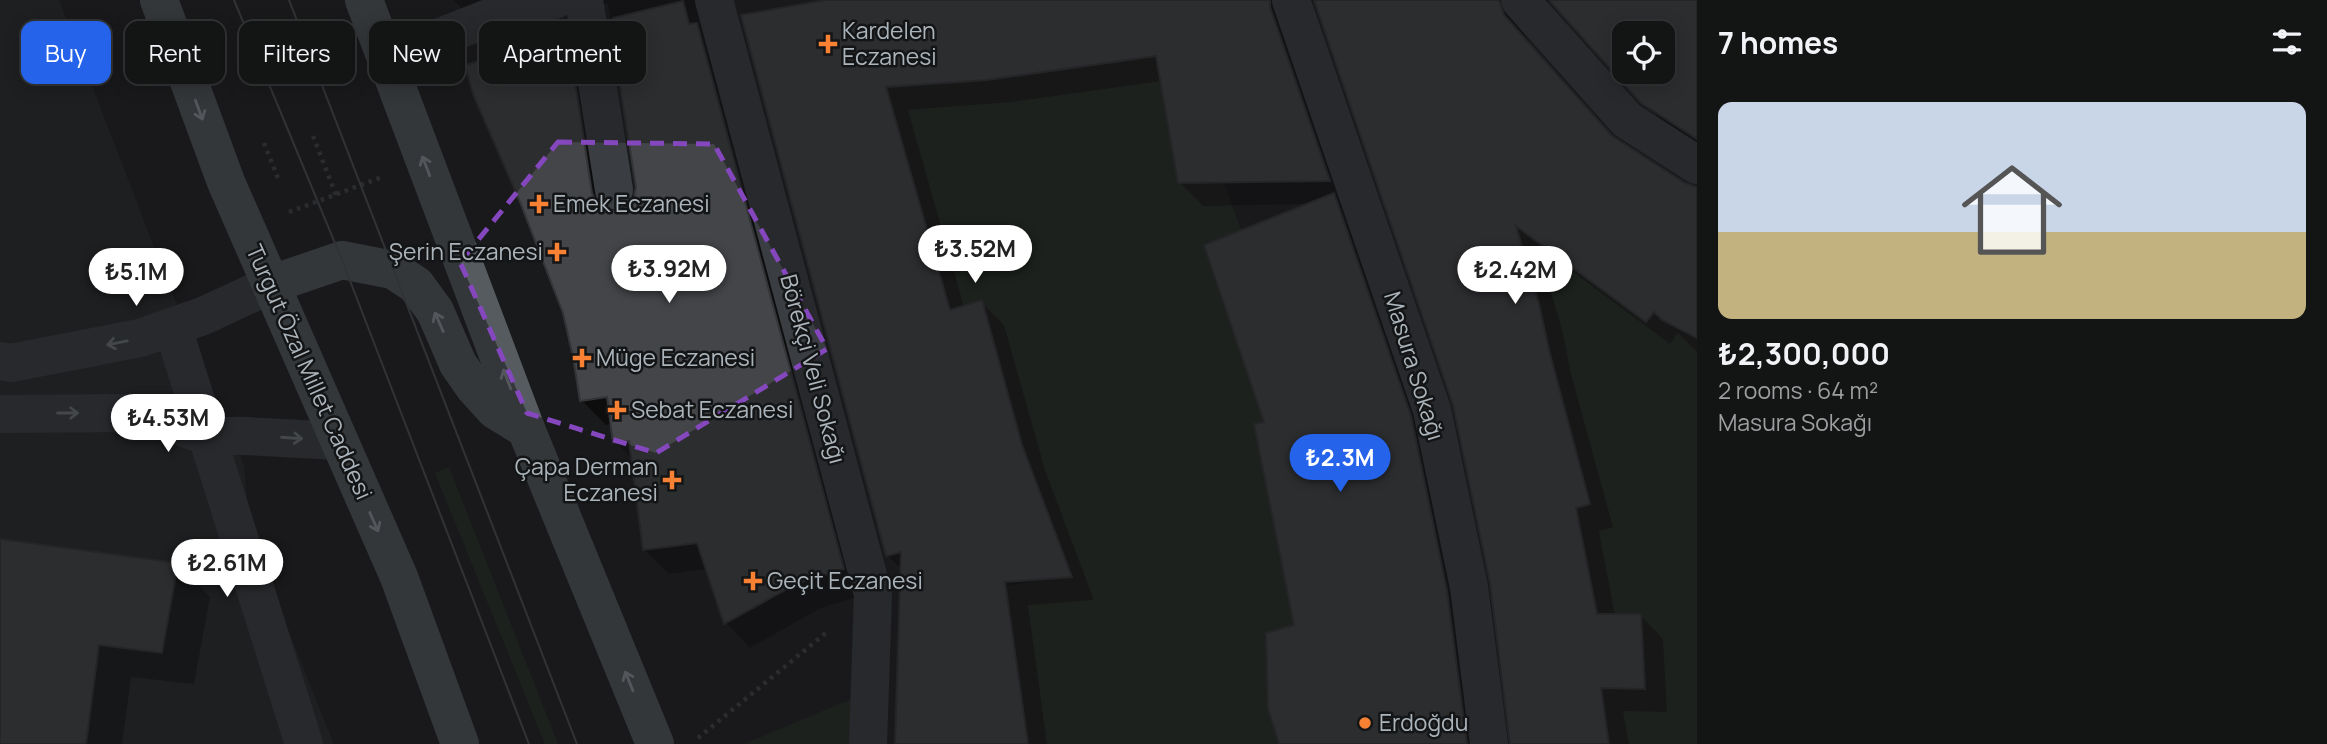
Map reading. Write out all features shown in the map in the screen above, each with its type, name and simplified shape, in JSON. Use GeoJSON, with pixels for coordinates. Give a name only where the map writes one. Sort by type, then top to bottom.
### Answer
{"type":"FeatureCollection","features":[{"type":"Feature","properties":{"kind":"main road","name":"Turgut Özal Millet Caddesi"},"geometry":{"type":"LineString","coordinates":[[159,0],[226,182],[399,577],[460,744]]}},
{"type":"Feature","properties":{"kind":"main road"},"geometry":{"type":"LineString","coordinates":[[364,0],[372,21]]}},
{"type":"Feature","properties":{"kind":"main road"},"geometry":{"type":"LineString","coordinates":[[396,84],[526,429],[655,744]]}},
{"type":"Feature","properties":{"kind":"main road"},"geometry":{"type":"LineString","coordinates":[[272,284],[342,260],[393,270],[416,285],[435,311],[458,364],[474,387],[495,410],[526,429]]}},
{"type":"Feature","properties":{"kind":"street"},"geometry":{"type":"LineString","coordinates":[[465,27],[491,17],[555,0]]}},
{"type":"Feature","properties":{"kind":"street"},"geometry":{"type":"LineString","coordinates":[[584,0],[614,190]]}},
{"type":"Feature","properties":{"kind":"street","name":"Börekçi Veli Sokağı"},"geometry":{"type":"LineString","coordinates":[[714,0],[873,594],[868,744]]}},
{"type":"Feature","properties":{"kind":"street","name":"Masura Sokağı"},"geometry":{"type":"LineString","coordinates":[[1291,0],[1432,410],[1469,587],[1489,744]]}},
{"type":"Feature","properties":{"kind":"street"},"geometry":{"type":"LineString","coordinates":[[1520,0],[1627,120],[1697,165]]}},
{"type":"Feature","properties":{"kind":"street"},"geometry":{"type":"LineString","coordinates":[[0,361],[11,363],[140,338],[173,328],[272,284]]}},
{"type":"Feature","properties":{"kind":"street"},"geometry":{"type":"LineString","coordinates":[[173,328],[304,744]]}},
{"type":"Feature","properties":{"kind":"street"},"geometry":{"type":"LineString","coordinates":[[0,414],[141,413],[207,436],[338,441]]}},
{"type":"Feature","properties":{"kind":"path"},"geometry":{"type":"LineString","coordinates":[[313,136],[336,195]]}},
{"type":"Feature","properties":{"kind":"path"},"geometry":{"type":"LineString","coordinates":[[246,229],[424,160]]}},
{"type":"Feature","properties":{"kind":"path"},"geometry":{"type":"LineString","coordinates":[[691,744],[873,594]]}},
{"type":"Feature","properties":{"kind":"highlighted area"},"geometry":{"type":"Polygon","coordinates":[[[558,142],[714,144],[827,349],[656,453],[527,413],[460,262],[558,142]]]}},
{"type":"Feature","properties":{"kind":"shaded area"},"geometry":{"type":"Polygon","coordinates":[[[0,0],[59,0],[67,21],[21,21],[21,84],[91,84],[169,286],[244,466],[250,536],[334,744],[0,744],[0,0]]]}},
{"type":"Feature","properties":{"kind":"shaded area"},"geometry":{"type":"Polygon","coordinates":[[[1165,54],[1167,118],[1178,183],[1224,183],[1241,230],[1204,245],[1254,392],[1316,367],[1324,617],[1266,633],[1268,708],[1279,744],[1030,744],[1006,586],[1072,576],[1022,445],[982,300],[950,310],[886,87],[970,81],[1165,54]]]}},
{"type":"Feature","properties":{"kind":"shaded area"},"geometry":{"type":"Polygon","coordinates":[[[1509,217],[1646,322],[1654,312],[1662,320],[1697,338],[1697,744],[1610,744],[1601,688],[1644,689],[1641,614],[1572,615],[1591,587],[1577,508],[1590,504],[1532,284],[1509,217]]]}},
{"type":"Feature","properties":{"kind":"shaded area"},"geometry":{"type":"Polygon","coordinates":[[[449,467],[558,744],[545,744],[435,473],[449,467]]]}},
{"type":"Feature","properties":{"kind":"shaded area"},"geometry":{"type":"Polygon","coordinates":[[[854,698],[850,744],[744,744],[854,698]]]}},
{"type":"Feature","properties":{"kind":"building"},"geometry":{"type":"Polygon","coordinates":[[[826,0],[1270,0],[1270,7],[1330,181],[1178,183],[1156,56],[987,80],[886,87],[950,310],[982,300],[1022,445],[1072,577],[1005,582],[1028,744],[895,744],[901,552],[886,556],[741,15],[826,0]]]}},
{"type":"Feature","properties":{"kind":"building"},"geometry":{"type":"Polygon","coordinates":[[[1314,0],[1499,0],[1504,15],[1611,135],[1685,183],[1697,187],[1697,338],[1662,320],[1654,312],[1646,322],[1516,226],[1539,304],[1590,504],[1576,508],[1597,614],[1641,614],[1645,689],[1601,688],[1609,744],[1510,744],[1490,583],[1453,405],[1314,0]]]}},
{"type":"Feature","properties":{"kind":"building"},"geometry":{"type":"Polygon","coordinates":[[[1549,0],[1697,0],[1697,139],[1641,103],[1624,84],[1675,84],[1675,21],[1612,21],[1612,71],[1549,0]]]}},
{"type":"Feature","properties":{"kind":"building"},"geometry":{"type":"Polygon","coordinates":[[[683,1],[689,24],[697,23],[844,569],[796,584],[724,624],[697,543],[643,550],[629,441],[613,443],[607,397],[580,401],[563,313],[520,202],[473,94],[465,65],[479,61],[479,84],[575,84],[592,193],[597,203],[606,210],[618,211],[628,207],[634,198],[636,187],[620,84],[646,84],[646,21],[613,21],[613,18],[683,1]]]}},
{"type":"Feature","properties":{"kind":"building"},"geometry":{"type":"Polygon","coordinates":[[[1334,193],[1411,416],[1447,591],[1467,744],[1279,744],[1268,708],[1266,633],[1294,625],[1254,424],[1264,422],[1204,245],[1334,193]]]}},
{"type":"Feature","properties":{"kind":"building"},"geometry":{"type":"Polygon","coordinates":[[[0,539],[178,563],[162,653],[99,645],[86,744],[0,744],[0,539]]]}},
{"type":"Feature","properties":{"kind":"tram line"},"geometry":{"type":"LineString","coordinates":[[234,0],[342,260],[529,744]]}},
{"type":"Feature","properties":{"kind":"tram line"},"geometry":{"type":"LineString","coordinates":[[289,0],[577,744]]}},
{"type":"Feature","properties":{"kind":"place","name":"Kardelen Eczanesi"},"geometry":{"type":"Point","coordinates":[828,44]}},
{"type":"Feature","properties":{"kind":"place","name":"Emek Eczanesi"},"geometry":{"type":"Point","coordinates":[539,204]}},
{"type":"Feature","properties":{"kind":"place","name":"Şerin Eczanesi"},"geometry":{"type":"Point","coordinates":[557,252]}},
{"type":"Feature","properties":{"kind":"place","name":"Müge Eczanesi"},"geometry":{"type":"Point","coordinates":[582,358]}},
{"type":"Feature","properties":{"kind":"place","name":"Sebat Eczanesi"},"geometry":{"type":"Point","coordinates":[617,410]}},
{"type":"Feature","properties":{"kind":"place","name":"Çapa Derman Eczanesi"},"geometry":{"type":"Point","coordinates":[672,480]}},
{"type":"Feature","properties":{"kind":"place","name":"Geçit Eczanesi"},"geometry":{"type":"Point","coordinates":[753,581]}},
{"type":"Feature","properties":{"kind":"place","name":"Erdoğdu"},"geometry":{"type":"Point","coordinates":[1365,723]}}]}
